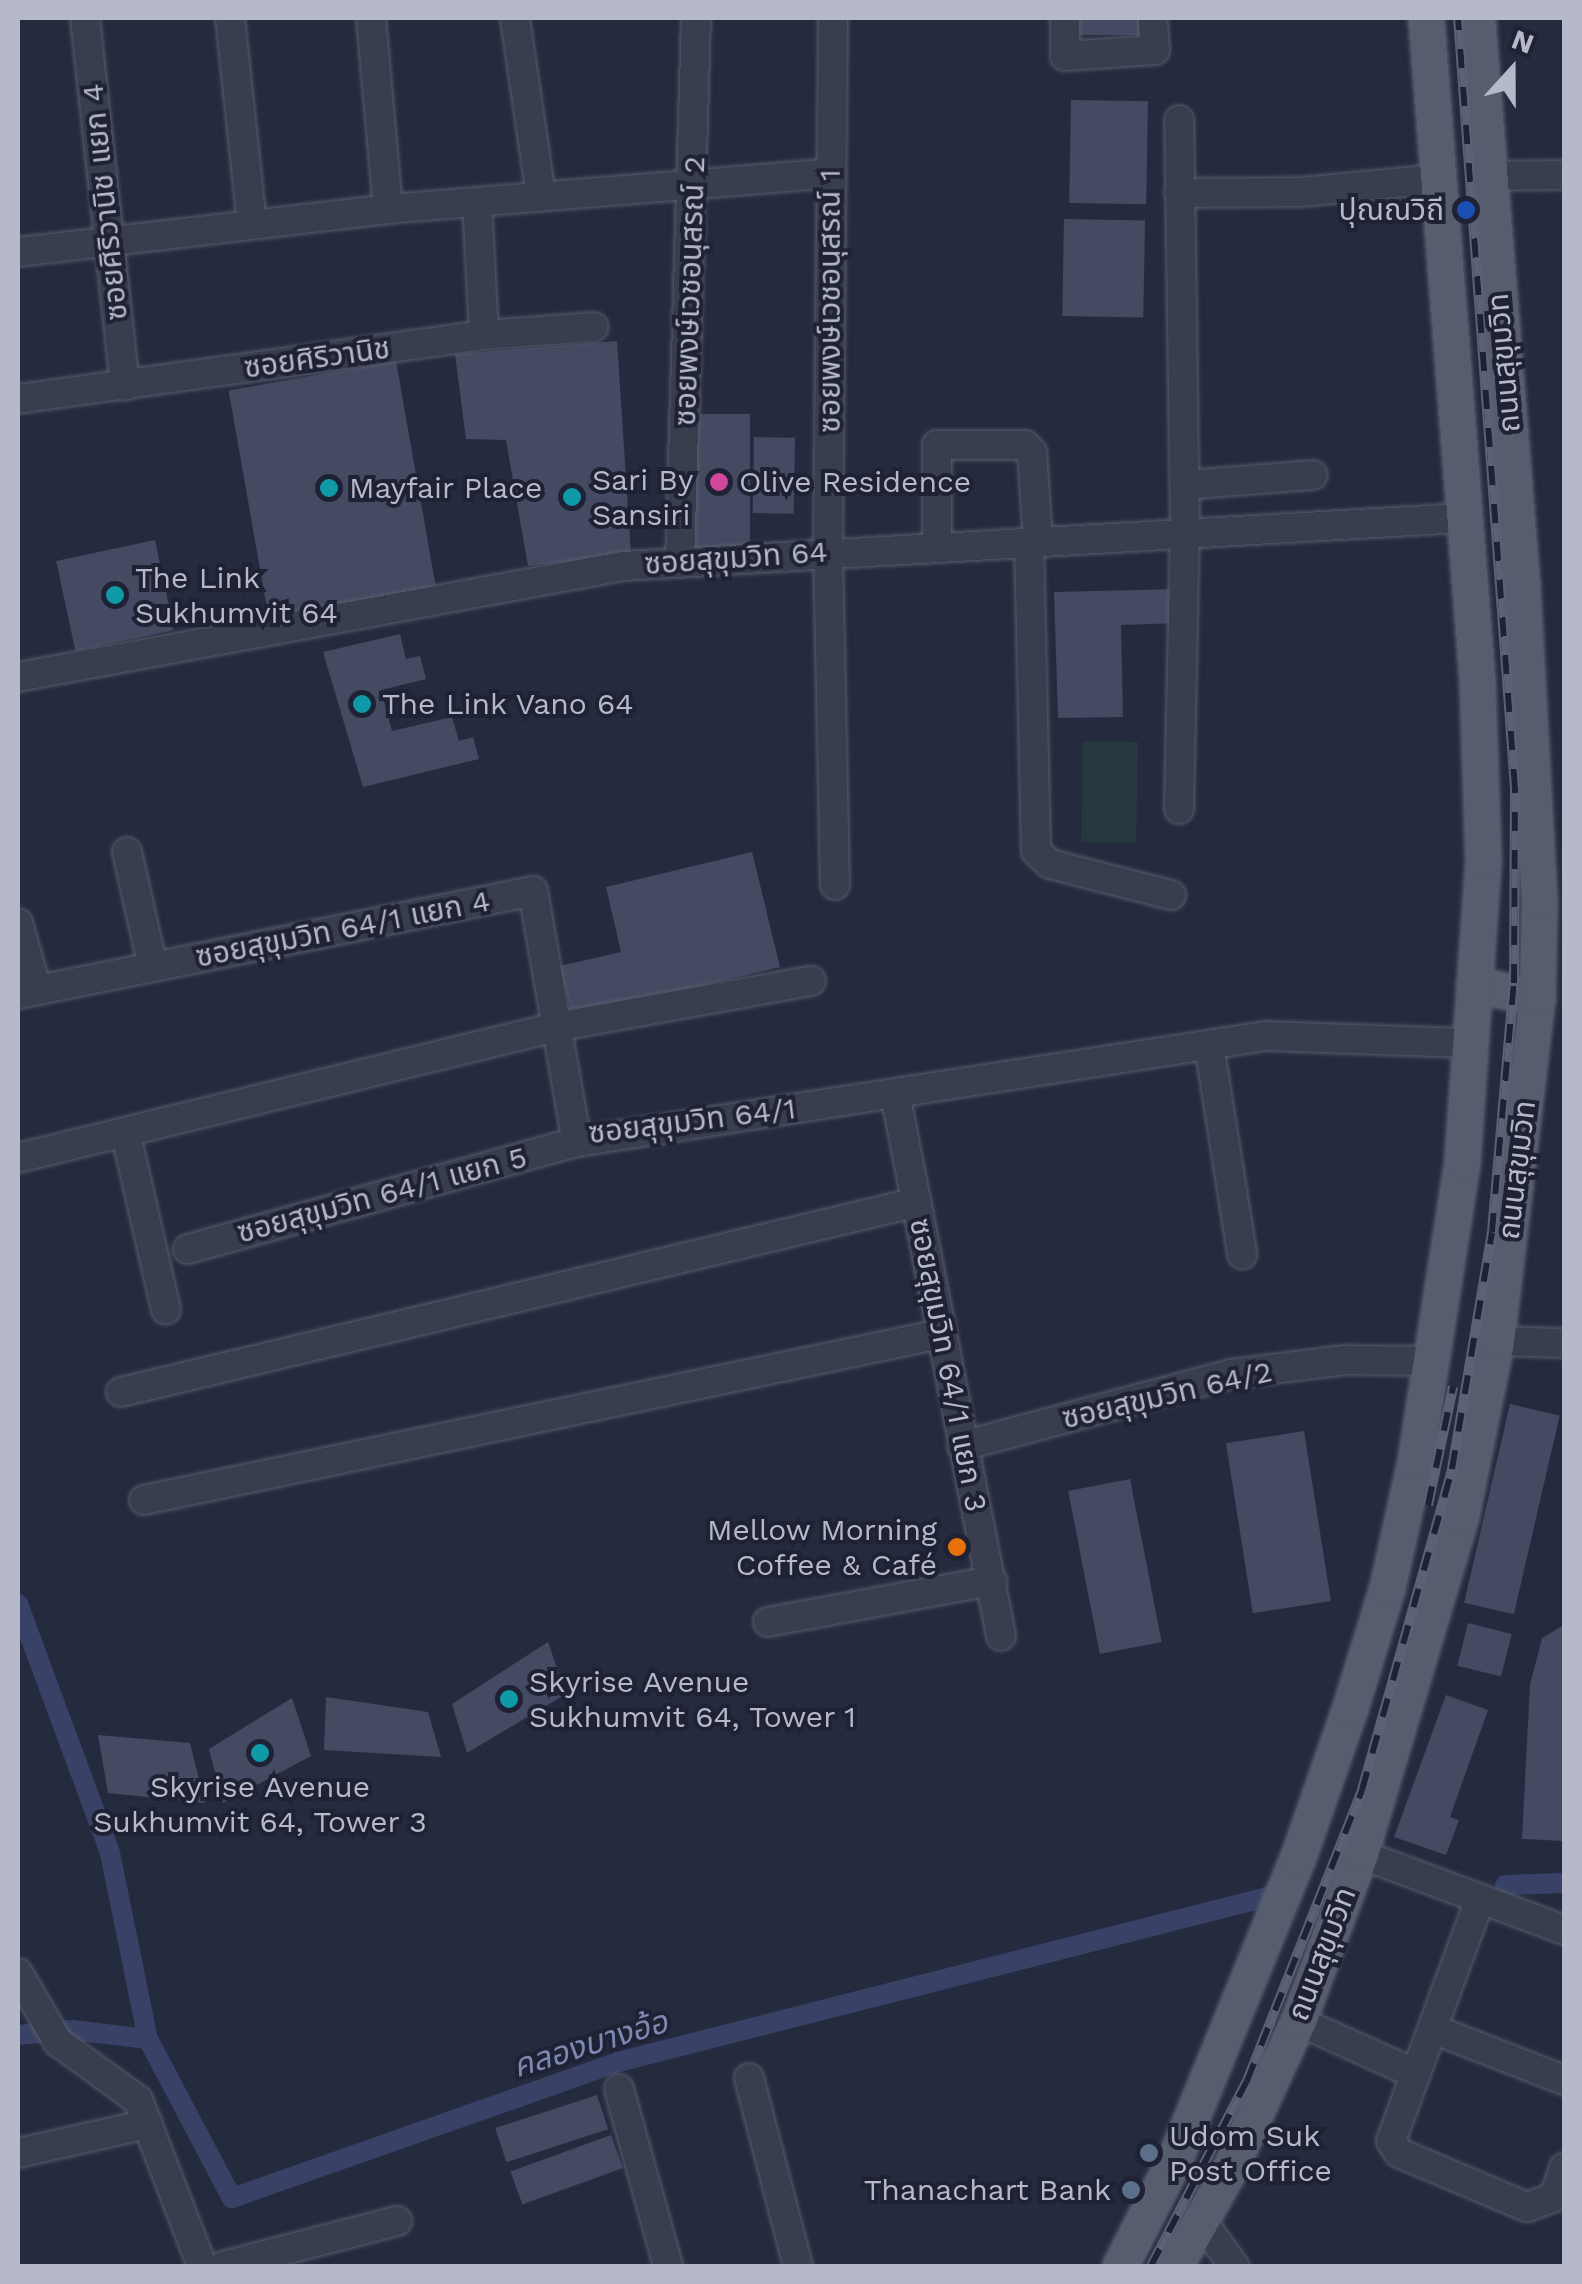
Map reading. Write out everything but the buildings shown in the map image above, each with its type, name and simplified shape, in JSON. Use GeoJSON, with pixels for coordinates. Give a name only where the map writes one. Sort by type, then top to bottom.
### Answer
{"type":"FeatureCollection","features":[{"type":"Feature","properties":{"kind":"main road","name":"ถนนสุขุมวิท"},"geometry":{"type":"LineString","coordinates":[[1120,2266],[1175,2158],[1306,1834],[1387,1588],[1434,1362],[1471,1043],[1482,861],[1464,518],[1426,18]]}},
{"type":"Feature","properties":{"kind":"main road","name":"ถนนสุขุมวิท"},"geometry":{"type":"LineString","coordinates":[[1175,2266],[1298,2021],[1360,1854],[1461,1515],[1496,1340],[1537,998],[1533,750],[1477,18]]}},
{"type":"Feature","properties":{"kind":"main road"},"geometry":{"type":"LineString","coordinates":[[1474,984],[1537,998]]}},
{"type":"Feature","properties":{"kind":"main road"},"geometry":{"type":"LineString","coordinates":[[1306,1834],[1360,1854]]}},
{"type":"Feature","properties":{"kind":"street","name":"ซอยศิริวานิช แยก 4"},"geometry":{"type":"LineString","coordinates":[[86,18],[125,386]]}},
{"type":"Feature","properties":{"kind":"street"},"geometry":{"type":"LineString","coordinates":[[230,18],[252,223]]}},
{"type":"Feature","properties":{"kind":"street"},"geometry":{"type":"LineString","coordinates":[[372,18],[388,209]]}},
{"type":"Feature","properties":{"kind":"street"},"geometry":{"type":"LineString","coordinates":[[515,18],[541,196]]}},
{"type":"Feature","properties":{"kind":"street","name":"ซอยพงษ์เวชอนุสรณ์ 2"},"geometry":{"type":"LineString","coordinates":[[680,564],[696,184],[696,18]]}},
{"type":"Feature","properties":{"kind":"street","name":"ซอยพงษ์เวชอนุสรณ์ 1"},"geometry":{"type":"LineString","coordinates":[[833,18],[828,551],[834,885]]}},
{"type":"Feature","properties":{"kind":"street"},"geometry":{"type":"LineString","coordinates":[[1065,18],[1065,56],[1155,50],[1154,18]]}},
{"type":"Feature","properties":{"kind":"street"},"geometry":{"type":"LineString","coordinates":[[1179,120],[1186,534],[1179,809]]}},
{"type":"Feature","properties":{"kind":"street"},"geometry":{"type":"LineString","coordinates":[[18,252],[388,209],[831,173]]}},
{"type":"Feature","properties":{"kind":"street"},"geometry":{"type":"LineString","coordinates":[[1490,176],[1564,175]]}},
{"type":"Feature","properties":{"kind":"street"},"geometry":{"type":"LineString","coordinates":[[1179,193],[1436,180]]}},
{"type":"Feature","properties":{"kind":"street"},"geometry":{"type":"LineString","coordinates":[[477,202],[484,335]]}},
{"type":"Feature","properties":{"kind":"street","name":"ซอยศิริวานิช"},"geometry":{"type":"LineString","coordinates":[[18,399],[484,335],[594,327]]}},
{"type":"Feature","properties":{"kind":"street"},"geometry":{"type":"LineString","coordinates":[[937,546],[937,445],[1025,445],[1032,452],[1036,851],[1050,864],[1171,895]]}},
{"type":"Feature","properties":{"kind":"street"},"geometry":{"type":"LineString","coordinates":[[1184,485],[1314,475]]}},
{"type":"Feature","properties":{"kind":"street","name":"ซอยสุขุมวิท 64"},"geometry":{"type":"LineString","coordinates":[[18,677],[604,570],[828,551],[1464,518]]}},
{"type":"Feature","properties":{"kind":"street"},"geometry":{"type":"LineString","coordinates":[[127,852],[153,967]]}},
{"type":"Feature","properties":{"kind":"street","name":"ซอยสุขุมวิท 64/1 แยก 4"},"geometry":{"type":"LineString","coordinates":[[28,992],[533,892],[560,1026]]}},
{"type":"Feature","properties":{"kind":"street"},"geometry":{"type":"LineString","coordinates":[[19,917],[28,992]]}},
{"type":"Feature","properties":{"kind":"street"},"geometry":{"type":"LineString","coordinates":[[18,1158],[126,1135],[560,1026],[811,981]]}},
{"type":"Feature","properties":{"kind":"street","name":"ซอยสุขุมวิท 64/1"},"geometry":{"type":"LineString","coordinates":[[560,1026],[577,1142],[1299,1034],[1471,1043]]}},
{"type":"Feature","properties":{"kind":"street"},"geometry":{"type":"LineString","coordinates":[[1209,1045],[1242,1254]]}},
{"type":"Feature","properties":{"kind":"street","name":"ซอยสุขุมวิท 64/1 แยก 3"},"geometry":{"type":"LineString","coordinates":[[895,1093],[1001,1636]]}},
{"type":"Feature","properties":{"kind":"street"},"geometry":{"type":"LineString","coordinates":[[126,1135],[166,1309]]}},
{"type":"Feature","properties":{"kind":"street","name":"ซอยสุขุมวิท 64/1 แยก 5"},"geometry":{"type":"LineString","coordinates":[[188,1249],[577,1142]]}},
{"type":"Feature","properties":{"kind":"street"},"geometry":{"type":"LineString","coordinates":[[121,1392],[917,1202]]}},
{"type":"Feature","properties":{"kind":"street"},"geometry":{"type":"LineString","coordinates":[[144,1500],[941,1334]]}},
{"type":"Feature","properties":{"kind":"street"},"geometry":{"type":"LineString","coordinates":[[1496,1340],[1564,1343]]}},
{"type":"Feature","properties":{"kind":"street","name":"ซอยสุขุมวิท 64/2"},"geometry":{"type":"LineString","coordinates":[[962,1446],[1231,1374],[1345,1360],[1434,1362]]}},
{"type":"Feature","properties":{"kind":"street"},"geometry":{"type":"LineString","coordinates":[[768,1622],[992,1581]]}},
{"type":"Feature","properties":{"kind":"street"},"geometry":{"type":"LineString","coordinates":[[1360,1854],[1564,1930]]}},
{"type":"Feature","properties":{"kind":"street"},"geometry":{"type":"LineString","coordinates":[[1480,1900],[1391,2141],[1399,2153],[1527,2208],[1543,2206],[1554,2198],[1564,2168]]}},
{"type":"Feature","properties":{"kind":"street"},"geometry":{"type":"LineString","coordinates":[[23,1991],[58,2042],[138,2100],[202,2266]]}},
{"type":"Feature","properties":{"kind":"street"},"geometry":{"type":"LineString","coordinates":[[1298,2021],[1416,2074]]}},
{"type":"Feature","properties":{"kind":"street"},"geometry":{"type":"LineString","coordinates":[[1432,2030],[1564,2080]]}},
{"type":"Feature","properties":{"kind":"street"},"geometry":{"type":"LineString","coordinates":[[748,2078],[798,2266]]}},
{"type":"Feature","properties":{"kind":"street"},"geometry":{"type":"LineString","coordinates":[[619,2089],[668,2266]]}},
{"type":"Feature","properties":{"kind":"street"},"geometry":{"type":"LineString","coordinates":[[18,2153],[148,2124]]}},
{"type":"Feature","properties":{"kind":"street"},"geometry":{"type":"LineString","coordinates":[[1201,2220],[1234,2266]]}},
{"type":"Feature","properties":{"kind":"street"},"geometry":{"type":"LineString","coordinates":[[224,2266],[397,2221]]}},
{"type":"Feature","properties":{"kind":"shaded area"},"geometry":{"type":"Polygon","coordinates":[[[1083,741],[1138,742],[1136,843],[1081,842],[1083,741]]]}},
{"type":"Feature","properties":{"kind":"waterway"},"geometry":{"type":"LineString","coordinates":[[18,1604],[110,1853],[148,2039]]}},
{"type":"Feature","properties":{"kind":"waterway","name":"คลองบางอ้อ"},"geometry":{"type":"LineString","coordinates":[[1505,1885],[1564,1883]]}},
{"type":"Feature","properties":{"kind":"waterway","name":"คลองบางอ้อ"},"geometry":{"type":"LineString","coordinates":[[18,2035],[72,2030],[148,2039],[232,2198],[618,2062],[1275,1895]]}},
{"type":"Feature","properties":{"kind":"railway"},"geometry":{"type":"LineString","coordinates":[[1151,2266],[1247,2081],[1362,1790],[1452,1469],[1492,1232],[1514,983],[1515,788],[1458,18]]}},
{"type":"Feature","properties":{"kind":"railway"},"geometry":{"type":"LineString","coordinates":[[1428,1505],[1453,1387]]}},
{"type":"Feature","properties":{"kind":"place","name":"ปุณณวิถี"},"geometry":{"type":"Point","coordinates":[1466,210]}},
{"type":"Feature","properties":{"kind":"place","name":"Olive Residence"},"geometry":{"type":"Point","coordinates":[719,482]}},
{"type":"Feature","properties":{"kind":"place","name":"Mayfair Place"},"geometry":{"type":"Point","coordinates":[329,488]}},
{"type":"Feature","properties":{"kind":"place","name":"Sari By Sansiri"},"geometry":{"type":"Point","coordinates":[572,497]}},
{"type":"Feature","properties":{"kind":"place","name":"The Link Sukhumvit 64"},"geometry":{"type":"Point","coordinates":[115,595]}},
{"type":"Feature","properties":{"kind":"place","name":"The Link Vano 64"},"geometry":{"type":"Point","coordinates":[362,704]}},
{"type":"Feature","properties":{"kind":"place","name":"Mellow Morning Coffee & Café"},"geometry":{"type":"Point","coordinates":[957,1547]}},
{"type":"Feature","properties":{"kind":"place","name":"Skyrise Avenue Sukhumvit 64, Tower 1"},"geometry":{"type":"Point","coordinates":[509,1699]}},
{"type":"Feature","properties":{"kind":"place","name":"Skyrise Avenue Sukhumvit 64, Tower 3"},"geometry":{"type":"Point","coordinates":[260,1753]}},
{"type":"Feature","properties":{"kind":"place","name":"Udom Suk Post Office"},"geometry":{"type":"Point","coordinates":[1149,2153]}},
{"type":"Feature","properties":{"kind":"place","name":"Thanachart Bank"},"geometry":{"type":"Point","coordinates":[1131,2190]}}]}
